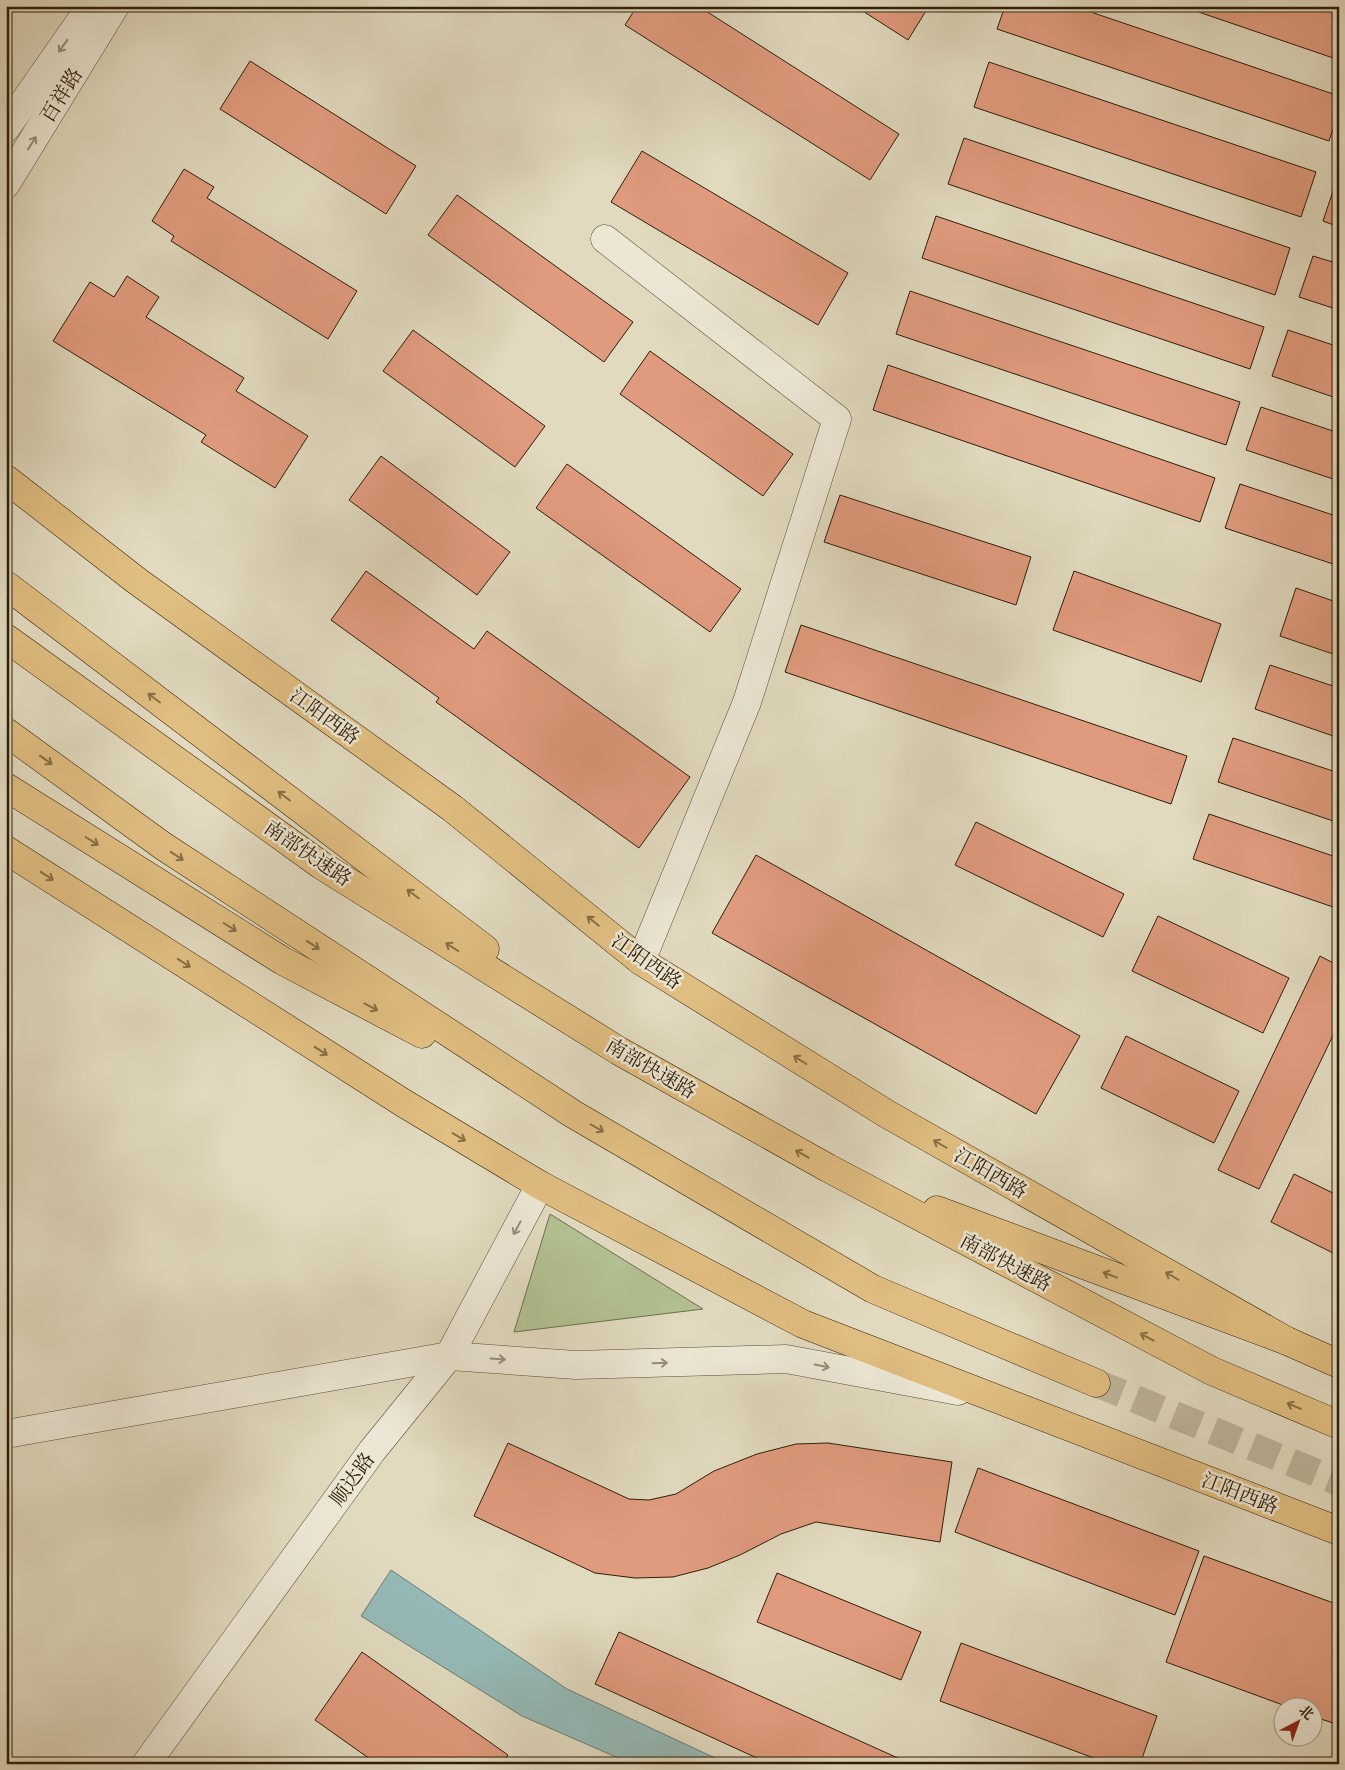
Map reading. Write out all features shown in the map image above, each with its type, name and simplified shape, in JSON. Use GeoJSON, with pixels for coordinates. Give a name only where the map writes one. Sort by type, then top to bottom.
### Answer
{"type":"FeatureCollection","features":[{"type":"Feature","properties":{"kind":"main road","name":"江阳西路"},"geometry":{"type":"LineString","coordinates":[[6,479],[137,581],[452,808],[641,961],[887,1114],[1287,1342],[1339,1364]]}},
{"type":"Feature","properties":{"kind":"main road"},"geometry":{"type":"LineString","coordinates":[[8,587],[619,1051]]}},
{"type":"Feature","properties":{"kind":"main road","name":"南部快速路"},"geometry":{"type":"LineString","coordinates":[[6,638],[322,865],[619,1051],[828,1168],[1212,1371],[1339,1425]]}},
{"type":"Feature","properties":{"kind":"main road"},"geometry":{"type":"LineString","coordinates":[[6,732],[163,846],[573,1114]]}},
{"type":"Feature","properties":{"kind":"main road"},"geometry":{"type":"LineString","coordinates":[[6,787],[283,961],[573,1114],[873,1289],[1096,1383]]}},
{"type":"Feature","properties":{"kind":"main road","name":"江阳西路"},"geometry":{"type":"LineString","coordinates":[[6,850],[397,1099],[540,1185],[803,1324],[1339,1531]]}},
{"type":"Feature","properties":{"kind":"main road"},"geometry":{"type":"LineString","coordinates":[[828,1168],[1287,1342]]}},
{"type":"Feature","properties":{"kind":"street","name":"百祥路"},"geometry":{"type":"LineString","coordinates":[[6,128],[91,6]]}},
{"type":"Feature","properties":{"kind":"street","name":"百祥路"},"geometry":{"type":"LineString","coordinates":[[6,184],[115,6]]}},
{"type":"Feature","properties":{"kind":"street"},"geometry":{"type":"LineString","coordinates":[[605,239],[837,420],[747,702],[641,961]]}},
{"type":"Feature","properties":{"kind":"street","name":"顺达路"},"geometry":{"type":"LineString","coordinates":[[146,1764],[372,1451],[449,1356],[540,1185]]}},
{"type":"Feature","properties":{"kind":"street"},"geometry":{"type":"LineString","coordinates":[[6,1434],[449,1356],[576,1365],[786,1359],[989,1397]]}},
{"type":"Feature","properties":{"kind":"green space"},"geometry":{"type":"Polygon","coordinates":[[[550,1214],[703,1309],[514,1332],[550,1214]]]}},
{"type":"Feature","properties":{"kind":"water"},"geometry":{"type":"Polygon","coordinates":[[[391,1570],[567,1689],[728,1764],[632,1764],[522,1716],[361,1616],[391,1570]]]}},
{"type":"Feature","properties":{"kind":"building"},"geometry":{"type":"Polygon","coordinates":[[[637,6],[698,6],[899,134],[870,180],[625,25],[637,6]]]}},
{"type":"Feature","properties":{"kind":"building"},"geometry":{"type":"Polygon","coordinates":[[[855,6],[929,6],[908,40],[855,6]]]}},
{"type":"Feature","properties":{"kind":"building"},"geometry":{"type":"Polygon","coordinates":[[[1005,6],[1073,6],[1339,96],[1339,111],[1329,141],[997,29],[1005,6]]]}},
{"type":"Feature","properties":{"kind":"building"},"geometry":{"type":"Polygon","coordinates":[[[1181,6],[1322,6],[1339,12],[1339,60],[1181,6]]]}},
{"type":"Feature","properties":{"kind":"building"},"geometry":{"type":"Polygon","coordinates":[[[250,61],[416,166],[386,214],[220,109],[250,61]]]}},
{"type":"Feature","properties":{"kind":"building"},"geometry":{"type":"Polygon","coordinates":[[[989,62],[1316,172],[1301,217],[974,107],[989,62]]]}},
{"type":"Feature","properties":{"kind":"building"},"geometry":{"type":"Polygon","coordinates":[[[964,138],[1290,248],[1275,295],[948,184],[964,138]]]}},
{"type":"Feature","properties":{"kind":"building"},"geometry":{"type":"Polygon","coordinates":[[[642,151],[848,273],[818,325],[611,202],[642,151]]]}},
{"type":"Feature","properties":{"kind":"building"},"geometry":{"type":"Polygon","coordinates":[[[184,169],[214,187],[207,198],[357,291],[328,339],[171,241],[174,236],[152,221],[184,169]]]}},
{"type":"Feature","properties":{"kind":"building"},"geometry":{"type":"Polygon","coordinates":[[[1337,179],[1339,179],[1339,227],[1323,221],[1337,179]]]}},
{"type":"Feature","properties":{"kind":"building"},"geometry":{"type":"Polygon","coordinates":[[[457,195],[633,322],[604,362],[428,235],[457,195]]]}},
{"type":"Feature","properties":{"kind":"building"},"geometry":{"type":"Polygon","coordinates":[[[936,216],[1264,327],[1250,369],[922,258],[936,216]]]}},
{"type":"Feature","properties":{"kind":"building"},"geometry":{"type":"Polygon","coordinates":[[[1313,256],[1339,264],[1339,310],[1299,297],[1313,256]]]}},
{"type":"Feature","properties":{"kind":"building"},"geometry":{"type":"Polygon","coordinates":[[[127,276],[159,297],[146,317],[244,378],[236,391],[308,436],[275,488],[201,442],[206,435],[53,341],[90,282],[114,297],[127,276]]]}},
{"type":"Feature","properties":{"kind":"building"},"geometry":{"type":"Polygon","coordinates":[[[910,291],[1240,402],[1226,445],[896,334],[910,291]]]}},
{"type":"Feature","properties":{"kind":"building"},"geometry":{"type":"Polygon","coordinates":[[[413,330],[545,426],[515,467],[383,371],[413,330]]]}},
{"type":"Feature","properties":{"kind":"building"},"geometry":{"type":"Polygon","coordinates":[[[1288,330],[1339,347],[1339,399],[1272,376],[1288,330]]]}},
{"type":"Feature","properties":{"kind":"building"},"geometry":{"type":"Polygon","coordinates":[[[650,351],[793,454],[763,496],[620,394],[650,351]]]}},
{"type":"Feature","properties":{"kind":"building"},"geometry":{"type":"Polygon","coordinates":[[[888,365],[1215,478],[1200,522],[873,410],[888,365]]]}},
{"type":"Feature","properties":{"kind":"building"},"geometry":{"type":"Polygon","coordinates":[[[1261,407],[1339,433],[1339,481],[1246,450],[1261,407]]]}},
{"type":"Feature","properties":{"kind":"building"},"geometry":{"type":"Polygon","coordinates":[[[381,456],[510,552],[477,595],[349,500],[381,456]]]}},
{"type":"Feature","properties":{"kind":"building"},"geometry":{"type":"Polygon","coordinates":[[[567,464],[741,589],[710,632],[536,508],[567,464]]]}},
{"type":"Feature","properties":{"kind":"building"},"geometry":{"type":"Polygon","coordinates":[[[1240,484],[1339,517],[1339,566],[1225,528],[1240,484]]]}},
{"type":"Feature","properties":{"kind":"building"},"geometry":{"type":"Polygon","coordinates":[[[840,495],[1031,557],[1016,605],[824,542],[840,495]]]}},
{"type":"Feature","properties":{"kind":"building"},"geometry":{"type":"Polygon","coordinates":[[[366,571],[474,649],[487,631],[690,777],[639,848],[436,702],[439,698],[331,620],[366,571]]]}},
{"type":"Feature","properties":{"kind":"building"},"geometry":{"type":"Polygon","coordinates":[[[1074,571],[1221,624],[1201,682],[1053,630],[1074,571]]]}},
{"type":"Feature","properties":{"kind":"building"},"geometry":{"type":"Polygon","coordinates":[[[1296,588],[1339,603],[1339,656],[1280,636],[1296,588]]]}},
{"type":"Feature","properties":{"kind":"building"},"geometry":{"type":"Polygon","coordinates":[[[801,625],[1187,756],[1171,804],[785,672],[801,625]]]}},
{"type":"Feature","properties":{"kind":"building"},"geometry":{"type":"Polygon","coordinates":[[[1270,665],[1339,688],[1339,738],[1255,709],[1270,665]]]}},
{"type":"Feature","properties":{"kind":"building"},"geometry":{"type":"Polygon","coordinates":[[[1233,738],[1339,773],[1339,823],[1218,782],[1233,738]]]}},
{"type":"Feature","properties":{"kind":"building"},"geometry":{"type":"Polygon","coordinates":[[[1209,814],[1339,858],[1339,901],[1336,908],[1193,859],[1209,814]]]}},
{"type":"Feature","properties":{"kind":"building"},"geometry":{"type":"Polygon","coordinates":[[[976,822],[1124,894],[1103,937],[955,865],[976,822]]]}},
{"type":"Feature","properties":{"kind":"building"},"geometry":{"type":"Polygon","coordinates":[[[756,855],[1080,1036],[1036,1114],[712,933],[756,855]]]}},
{"type":"Feature","properties":{"kind":"building"},"geometry":{"type":"Polygon","coordinates":[[[1158,916],[1289,978],[1263,1033],[1132,971],[1158,916]]]}},
{"type":"Feature","properties":{"kind":"building"},"geometry":{"type":"Polygon","coordinates":[[[1320,956],[1339,966],[1339,1023],[1259,1189],[1218,1170],[1320,956]]]}},
{"type":"Feature","properties":{"kind":"building"},"geometry":{"type":"Polygon","coordinates":[[[1126,1036],[1239,1091],[1214,1143],[1101,1088],[1126,1036]]]}},
{"type":"Feature","properties":{"kind":"building"},"geometry":{"type":"Polygon","coordinates":[[[1294,1174],[1339,1196],[1339,1256],[1271,1222],[1294,1174]]]}},
{"type":"Feature","properties":{"kind":"building"},"geometry":{"type":"Polygon","coordinates":[[[508,1443],[629,1499],[649,1500],[676,1494],[714,1471],[757,1454],[796,1444],[828,1443],[952,1462],[940,1542],[816,1522],[781,1534],[740,1555],[708,1568],[673,1577],[635,1578],[595,1573],[474,1516],[508,1443]]]}},
{"type":"Feature","properties":{"kind":"building"},"geometry":{"type":"Polygon","coordinates":[[[978,1468],[1199,1551],[1175,1615],[955,1532],[978,1468]]]}},
{"type":"Feature","properties":{"kind":"building"},"geometry":{"type":"Polygon","coordinates":[[[1204,1556],[1339,1605],[1339,1725],[1322,1719],[1322,1698],[1272,1698],[1272,1701],[1166,1662],[1204,1556]]]}},
{"type":"Feature","properties":{"kind":"building"},"geometry":{"type":"Polygon","coordinates":[[[777,1573],[921,1632],[901,1680],[757,1622],[777,1573]]]}},
{"type":"Feature","properties":{"kind":"building"},"geometry":{"type":"Polygon","coordinates":[[[619,1632],[900,1759],[898,1764],[770,1764],[595,1684],[619,1632]]]}},
{"type":"Feature","properties":{"kind":"building"},"geometry":{"type":"Polygon","coordinates":[[[961,1643],[1157,1716],[1140,1764],[1110,1764],[940,1701],[961,1643]]]}},
{"type":"Feature","properties":{"kind":"building"},"geometry":{"type":"Polygon","coordinates":[[[362,1652],[508,1755],[502,1764],[377,1764],[315,1720],[362,1652]]]}},
{"type":"Feature","properties":{"kind":"tunnel"},"geometry":{"type":"LineString","coordinates":[[1096,1383],[1339,1482]]}}]}
